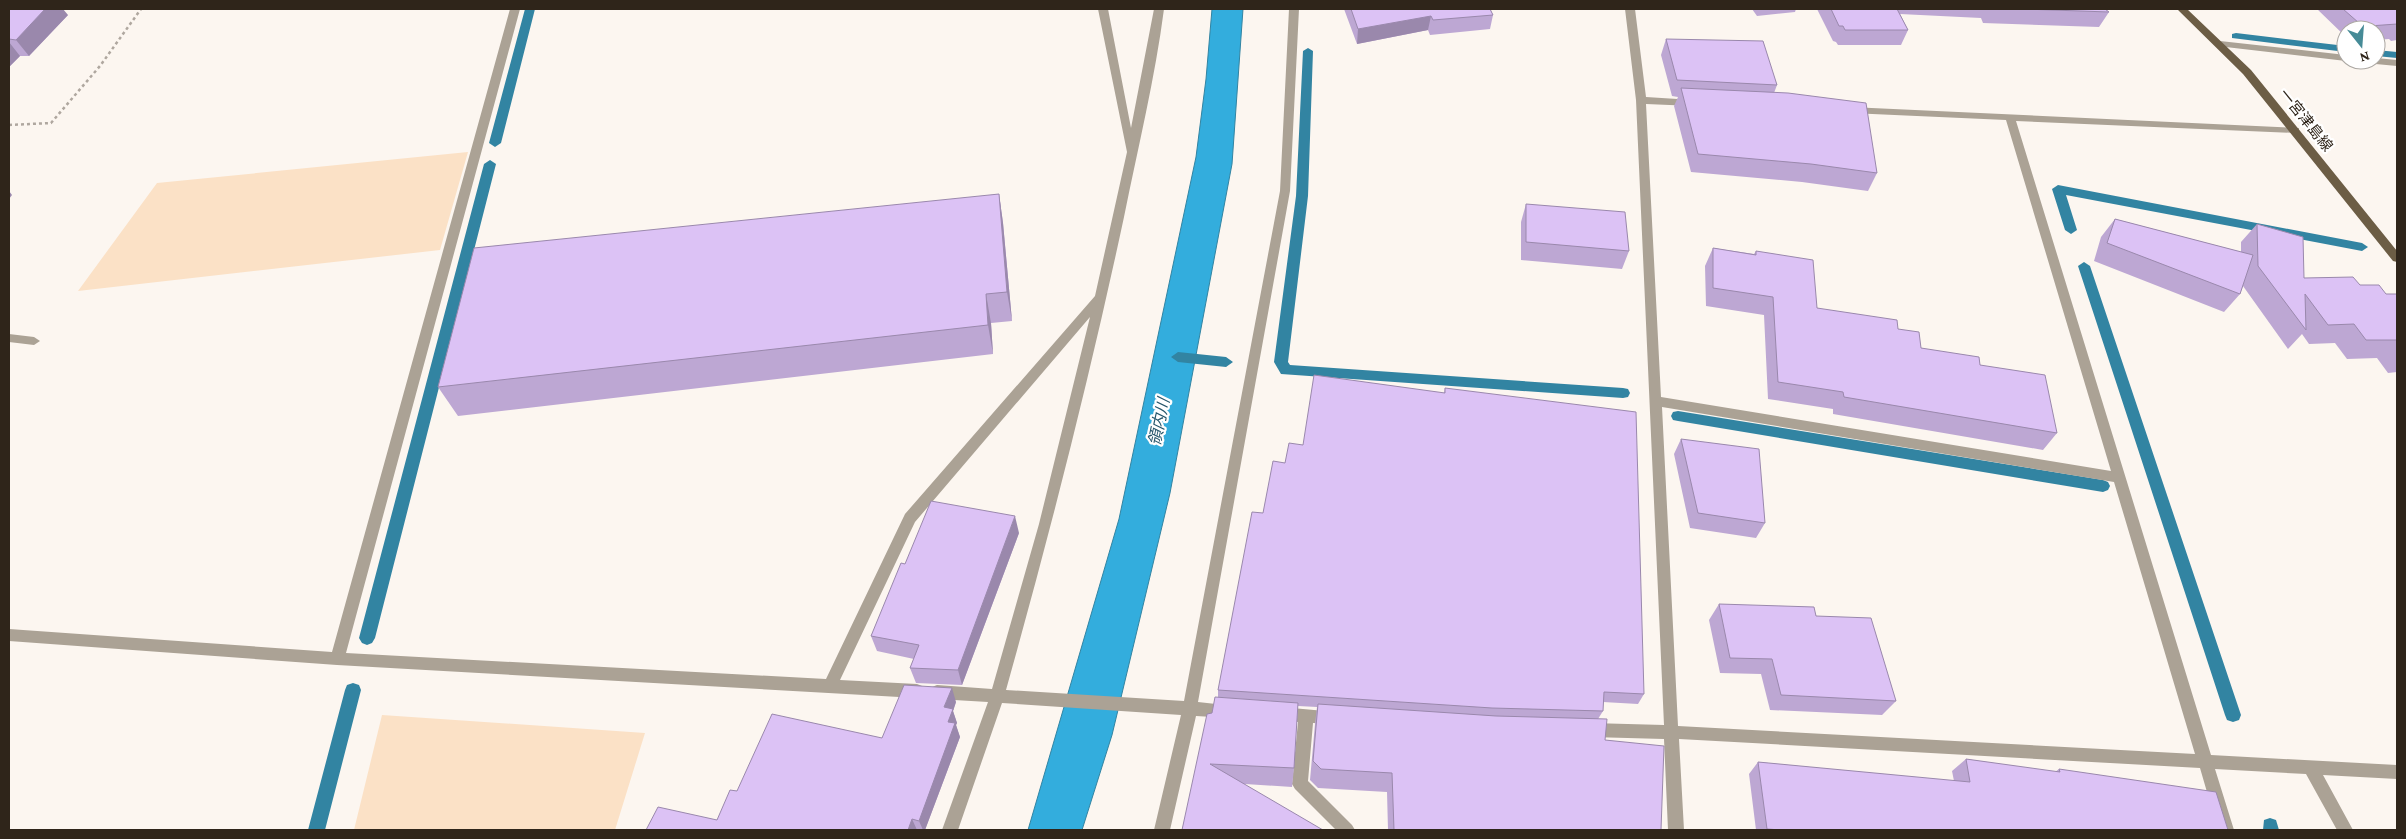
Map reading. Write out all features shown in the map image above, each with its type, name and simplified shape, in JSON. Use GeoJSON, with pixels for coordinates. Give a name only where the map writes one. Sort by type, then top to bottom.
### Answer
{"type":"FeatureCollection","features":[{"type":"Feature","properties":{"kind":"main road","name":"一宮津島線"},"geometry":{"type":"LineString","coordinates":[[2182,9],[2247,72],[2397,258]]}},
{"type":"Feature","properties":{"kind":"street"},"geometry":{"type":"LineString","coordinates":[[338,659],[515,9]]}},
{"type":"Feature","properties":{"kind":"street"},"geometry":{"type":"LineString","coordinates":[[1103,9],[1132,157]]}},
{"type":"Feature","properties":{"kind":"street"},"geometry":{"type":"LineString","coordinates":[[950,830],[998,695],[1076,404],[1132,157],[1159,9]]}},
{"type":"Feature","properties":{"kind":"street"},"geometry":{"type":"LineString","coordinates":[[1162,830],[1190,708],[1285,191],[1294,9]]}},
{"type":"Feature","properties":{"kind":"street"},"geometry":{"type":"LineString","coordinates":[[1630,9],[1640,100],[1671,732],[1677,816],[1676,830]]}},
{"type":"Feature","properties":{"kind":"street"},"geometry":{"type":"LineString","coordinates":[[2220,44],[2336,57]]}},
{"type":"Feature","properties":{"kind":"street"},"geometry":{"type":"LineString","coordinates":[[1640,100],[1700,103]]}},
{"type":"Feature","properties":{"kind":"street"},"geometry":{"type":"LineString","coordinates":[[1840,109],[2295,130]]}},
{"type":"Feature","properties":{"kind":"street"},"geometry":{"type":"LineString","coordinates":[[2010,117],[2226,830]]}},
{"type":"Feature","properties":{"kind":"street"},"geometry":{"type":"LineString","coordinates":[[830,686],[910,518],[1100,298]]}},
{"type":"Feature","properties":{"kind":"street"},"geometry":{"type":"LineString","coordinates":[[9,338],[34,341]]}},
{"type":"Feature","properties":{"kind":"street"},"geometry":{"type":"LineString","coordinates":[[1655,401],[2119,478]]}},
{"type":"Feature","properties":{"kind":"street"},"geometry":{"type":"LineString","coordinates":[[9,635],[338,659],[998,695],[1248,712]]}},
{"type":"Feature","properties":{"kind":"street"},"geometry":{"type":"LineString","coordinates":[[1268,713],[1345,718]]}},
{"type":"Feature","properties":{"kind":"street"},"geometry":{"type":"LineString","coordinates":[[1306,715],[1300,784],[1347,830]]}},
{"type":"Feature","properties":{"kind":"street"},"geometry":{"type":"LineString","coordinates":[[1575,729],[1671,732],[2397,772]]}},
{"type":"Feature","properties":{"kind":"street"},"geometry":{"type":"LineString","coordinates":[[2310,767],[2344,830]]}},
{"type":"Feature","properties":{"kind":"path"},"geometry":{"type":"LineString","coordinates":[[9,124],[51,123],[100,66],[141,9]]}},
{"type":"Feature","properties":{"kind":"shaded area"},"geometry":{"type":"Polygon","coordinates":[[[468,152],[440,250],[78,291],[157,183],[468,152]]]}},
{"type":"Feature","properties":{"kind":"shaded area"},"geometry":{"type":"Polygon","coordinates":[[[382,715],[645,733],[615,830],[354,830],[382,715]]]}},
{"type":"Feature","properties":{"kind":"water","name":"領内川"},"geometry":{"type":"Polygon","coordinates":[[[1212,9],[1243,9],[1232,164],[1170,493],[1112,735],[1082,830],[1028,830],[1119,519],[1196,157],[1206,79],[1212,9]]]}},
{"type":"Feature","properties":{"kind":"building"},"geometry":{"type":"Polygon","coordinates":[[[9,9],[45,9],[16,40],[9,39],[9,9]]]}},
{"type":"Feature","properties":{"kind":"building"},"geometry":{"type":"Polygon","coordinates":[[[1351,9],[1490,9],[1493,15],[1433,20],[1431,16],[1358,29],[1351,9]]]}},
{"type":"Feature","properties":{"kind":"building"},"geometry":{"type":"Polygon","coordinates":[[[1831,9],[1897,9],[1908,30],[1845,30],[1843,26],[1839,26],[1831,9]]]}},
{"type":"Feature","properties":{"kind":"building"},"geometry":{"type":"Polygon","coordinates":[[[2023,9],[2105,9],[2109,12],[2023,9]]]}},
{"type":"Feature","properties":{"kind":"building"},"geometry":{"type":"Polygon","coordinates":[[[2343,9],[2397,9],[2397,24],[2386,25],[2386,20],[2356,20],[2343,9]]]}},
{"type":"Feature","properties":{"kind":"building"},"geometry":{"type":"Polygon","coordinates":[[[1666,39],[1763,41],[1777,85],[1677,80],[1666,39]]]}},
{"type":"Feature","properties":{"kind":"building"},"geometry":{"type":"Polygon","coordinates":[[[1681,88],[1788,93],[1866,103],[1877,173],[1811,164],[1698,154],[1681,88]]]}},
{"type":"Feature","properties":{"kind":"building"},"geometry":{"type":"Polygon","coordinates":[[[999,194],[1007,292],[986,294],[988,325],[438,387],[474,248],[999,194]]]}},
{"type":"Feature","properties":{"kind":"building"},"geometry":{"type":"Polygon","coordinates":[[[1526,204],[1625,212],[1629,251],[1526,242],[1526,204]]]}},
{"type":"Feature","properties":{"kind":"building"},"geometry":{"type":"Polygon","coordinates":[[[2115,219],[2253,255],[2240,294],[2107,243],[2115,219]]]}},
{"type":"Feature","properties":{"kind":"building"},"geometry":{"type":"Polygon","coordinates":[[[2257,224],[2303,237],[2304,278],[2353,277],[2360,285],[2379,285],[2386,294],[2397,294],[2397,340],[2366,340],[2354,324],[2328,325],[2305,294],[2306,330],[2258,266],[2257,224]]]}},
{"type":"Feature","properties":{"kind":"building"},"geometry":{"type":"Polygon","coordinates":[[[1713,248],[1756,255],[1756,251],[1813,260],[1817,308],[1897,320],[1898,329],[1919,332],[1921,348],[1979,357],[1980,365],[2045,375],[2057,433],[1844,397],[1843,392],[1778,382],[1773,297],[1713,288],[1713,248]]]}},
{"type":"Feature","properties":{"kind":"building"},"geometry":{"type":"Polygon","coordinates":[[[1314,375],[1445,393],[1445,388],[1636,412],[1644,694],[1604,692],[1603,711],[1492,708],[1218,690],[1252,512],[1263,513],[1273,461],[1285,463],[1289,443],[1303,445],[1314,375]]]}},
{"type":"Feature","properties":{"kind":"building"},"geometry":{"type":"Polygon","coordinates":[[[1681,439],[1759,449],[1765,523],[1698,513],[1681,439]]]}},
{"type":"Feature","properties":{"kind":"building"},"geometry":{"type":"Polygon","coordinates":[[[931,501],[1015,516],[958,670],[910,668],[919,645],[871,636],[901,563],[905,564],[931,501]]]}},
{"type":"Feature","properties":{"kind":"building"},"geometry":{"type":"Polygon","coordinates":[[[1719,604],[1814,607],[1816,616],[1871,618],[1896,701],[1781,695],[1772,659],[1730,658],[1719,604]]]}},
{"type":"Feature","properties":{"kind":"building"},"geometry":{"type":"Polygon","coordinates":[[[904,685],[952,688],[944,707],[953,709],[948,722],[955,723],[919,821],[912,819],[908,830],[646,830],[658,807],[717,820],[730,790],[737,791],[772,714],[882,738],[904,685]]]}},
{"type":"Feature","properties":{"kind":"building"},"geometry":{"type":"Polygon","coordinates":[[[1215,697],[1298,703],[1294,768],[1210,764],[1323,830],[1182,830],[1207,714],[1212,713],[1215,697]]]}},
{"type":"Feature","properties":{"kind":"building"},"geometry":{"type":"Polygon","coordinates":[[[1318,704],[1496,716],[1607,719],[1605,740],[1664,746],[1661,830],[1394,830],[1392,773],[1321,769],[1313,761],[1318,704]]]}},
{"type":"Feature","properties":{"kind":"building"},"geometry":{"type":"Polygon","coordinates":[[[1966,759],[2060,772],[2059,769],[2216,792],[2228,830],[1767,829],[1758,762],[1970,782],[1966,759]]]}},
{"type":"Feature","properties":{"kind":"waterway"},"geometry":{"type":"LineString","coordinates":[[495,143],[530,9]]}},
{"type":"Feature","properties":{"kind":"waterway"},"geometry":{"type":"LineString","coordinates":[[2236,36],[2336,48]]}},
{"type":"Feature","properties":{"kind":"waterway"},"geometry":{"type":"LineString","coordinates":[[1308,51],[1302,196],[1281,362],[1286,370],[1623,393]]}},
{"type":"Feature","properties":{"kind":"waterway"},"geometry":{"type":"LineString","coordinates":[[2386,54],[2397,55]]}},
{"type":"Feature","properties":{"kind":"waterway"},"geometry":{"type":"LineString","coordinates":[[367,638],[490,164]]}},
{"type":"Feature","properties":{"kind":"waterway"},"geometry":{"type":"LineString","coordinates":[[2071,230],[2058,189],[2362,247]]}},
{"type":"Feature","properties":{"kind":"waterway"},"geometry":{"type":"LineString","coordinates":[[2084,266],[2233,715]]}},
{"type":"Feature","properties":{"kind":"waterway"},"geometry":{"type":"LineString","coordinates":[[1178,357],[1226,362]]}},
{"type":"Feature","properties":{"kind":"waterway"},"geometry":{"type":"LineString","coordinates":[[1678,416],[2103,486]]}},
{"type":"Feature","properties":{"kind":"waterway"},"geometry":{"type":"LineString","coordinates":[[316,830],[353,690]]}},
{"type":"Feature","properties":{"kind":"waterway"},"geometry":{"type":"LineString","coordinates":[[2270,826],[2271,830]]}}]}
